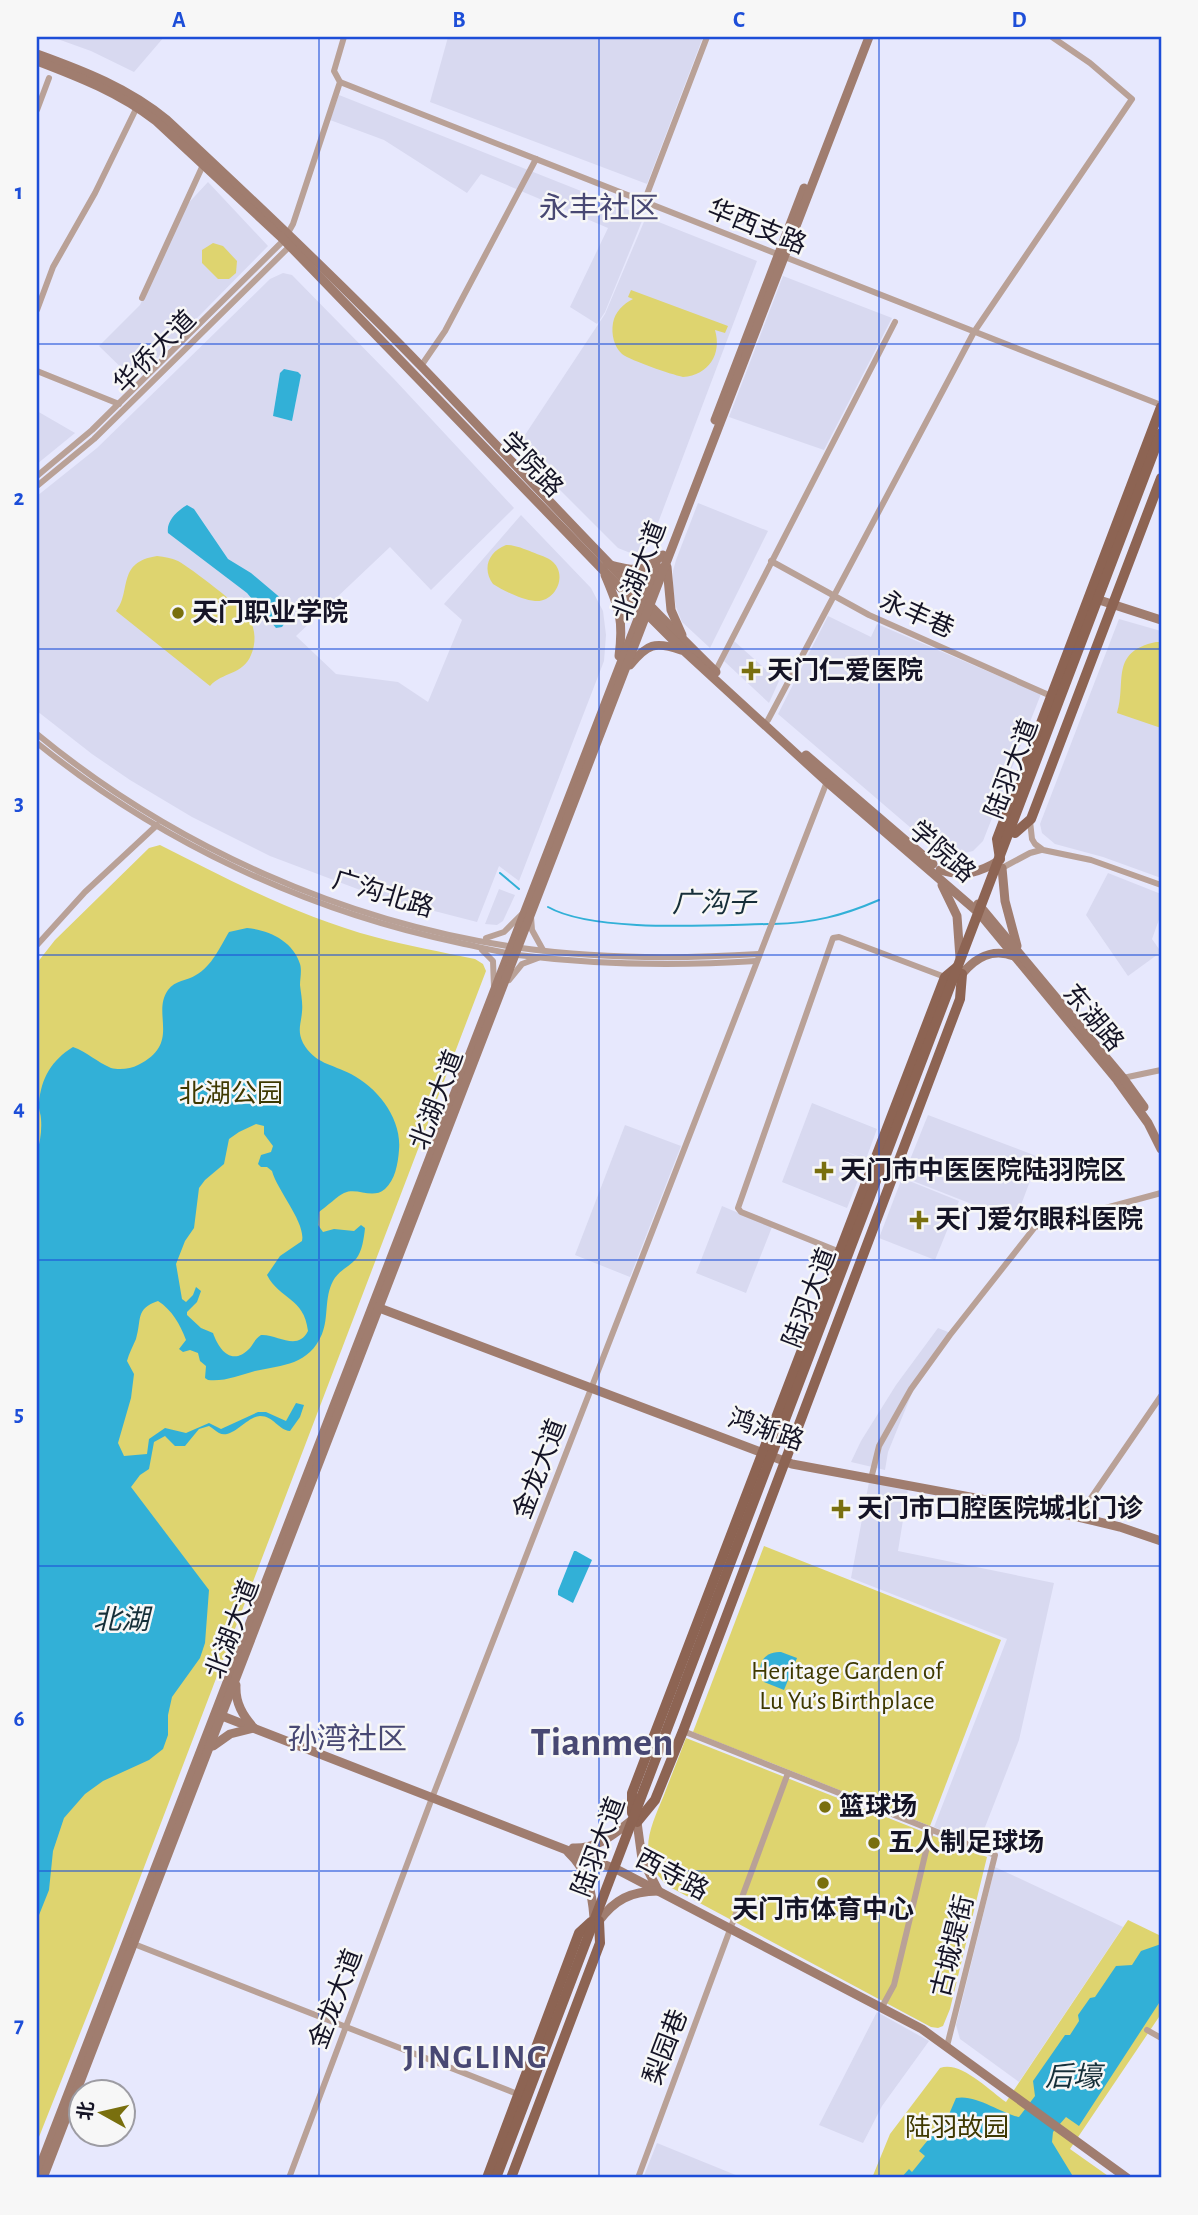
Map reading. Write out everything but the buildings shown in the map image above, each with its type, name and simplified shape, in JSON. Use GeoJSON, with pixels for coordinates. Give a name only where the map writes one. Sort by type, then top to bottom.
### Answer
{"type":"FeatureCollection","features":[{"type":"Feature","properties":{"kind":"main road","name":"北湖大道"},"geometry":{"type":"LineString","coordinates":[[781,257],[863,37]]}},
{"type":"Feature","properties":{"kind":"main road","name":"北湖大道"},"geometry":{"type":"LineString","coordinates":[[37,2174],[218,1714],[781,257],[869,37]]}},
{"type":"Feature","properties":{"kind":"main road","name":"学院路"},"geometry":{"type":"LineString","coordinates":[[37,54],[88,72],[148,105],[421,366],[604,567]]}},
{"type":"Feature","properties":{"kind":"main road","name":"学院路"},"geometry":{"type":"LineString","coordinates":[[37,61],[86,80],[137,107],[290,240],[604,567],[686,648],[828,779],[983,913]]}},
{"type":"Feature","properties":{"kind":"main road"},"geometry":{"type":"LineString","coordinates":[[1016,833],[1031,819],[1161,406]]}},
{"type":"Feature","properties":{"kind":"main road","name":"陆羽大道"},"geometry":{"type":"LineString","coordinates":[[1001,864],[1016,833],[1161,433]]}},
{"type":"Feature","properties":{"kind":"main road","name":"陆羽大道"},"geometry":{"type":"LineString","coordinates":[[961,969],[1161,449]]}},
{"type":"Feature","properties":{"kind":"main road"},"geometry":{"type":"LineString","coordinates":[[565,1848],[592,1846],[603,1842],[635,1821],[655,1800],[778,1483],[774,1457],[840,1252],[945,978],[978,957],[997,953],[1017,954],[1005,901],[997,839],[1051,696],[1161,478]]}},
{"type":"Feature","properties":{"kind":"main road"},"geometry":{"type":"LineString","coordinates":[[620,673],[622,621],[604,567],[634,570],[647,567],[665,556],[671,610],[686,648]]}},
{"type":"Feature","properties":{"kind":"main road"},"geometry":{"type":"LineString","coordinates":[[1101,601],[1161,620]]}},
{"type":"Feature","properties":{"kind":"main road"},"geometry":{"type":"LineString","coordinates":[[620,673],[640,652],[654,645],[686,648]]}},
{"type":"Feature","properties":{"kind":"main road","name":"学院路"},"geometry":{"type":"LineString","coordinates":[[686,648],[715,671],[828,779]]}},
{"type":"Feature","properties":{"kind":"main road"},"geometry":{"type":"LineString","coordinates":[[938,872],[965,875],[1001,864]]}},
{"type":"Feature","properties":{"kind":"main road"},"geometry":{"type":"LineString","coordinates":[[596,1920],[623,1898],[645,1891],[659,1891],[642,1858],[632,1793],[751,1483],[774,1457],[960,999],[957,916],[938,872]]}},
{"type":"Feature","properties":{"kind":"main road","name":"东湖路"},"geometry":{"type":"LineString","coordinates":[[983,913],[1123,1078],[1161,1135]]}},
{"type":"Feature","properties":{"kind":"main road","name":"东湖路"},"geometry":{"type":"LineString","coordinates":[[1017,954],[1123,1088],[1148,1123],[1161,1149]]}},
{"type":"Feature","properties":{"kind":"main road","name":"北湖大道"},"geometry":{"type":"LineString","coordinates":[[43,2178],[208,1754],[218,1714],[236,1679],[376,1306]]}},
{"type":"Feature","properties":{"kind":"main road","name":"鸿渐路"},"geometry":{"type":"LineString","coordinates":[[376,1306],[774,1457],[871,1479],[1115,1525],[1161,1541]]}},
{"type":"Feature","properties":{"kind":"main road","name":"陆羽大道"},"geometry":{"type":"LineString","coordinates":[[496,2178],[522,2096],[596,1920],[700,1658],[774,1457]]}},
{"type":"Feature","properties":{"kind":"main road","name":"陆羽大道"},"geometry":{"type":"LineString","coordinates":[[635,1821],[672,1715],[774,1457]]}},
{"type":"Feature","properties":{"kind":"main road"},"geometry":{"type":"LineString","coordinates":[[700,1658],[715,1646]]}},
{"type":"Feature","properties":{"kind":"main road"},"geometry":{"type":"LineString","coordinates":[[208,1754],[214,1744],[230,1734],[254,1728],[239,1706],[235,1691],[236,1679]]}},
{"type":"Feature","properties":{"kind":"main road"},"geometry":{"type":"LineString","coordinates":[[672,1715],[673,1684]]}},
{"type":"Feature","properties":{"kind":"main road","name":"西寺路"},"geometry":{"type":"LineString","coordinates":[[218,1714],[616,1869],[922,2029],[1127,2178]]}},
{"type":"Feature","properties":{"kind":"main road"},"geometry":{"type":"LineString","coordinates":[[511,2178],[600,1942],[589,1881],[578,1861],[565,1848]]}},
{"type":"Feature","properties":{"kind":"main road","name":"陆羽大道"},"geometry":{"type":"LineString","coordinates":[[502,2178],[596,1920]]}},
{"type":"Feature","properties":{"kind":"main road"},"geometry":{"type":"LineString","coordinates":[[487,2178],[522,2096]]}},
{"type":"Feature","properties":{"kind":"street"},"geometry":{"type":"LineString","coordinates":[[290,240],[340,82],[334,71],[344,37]]}},
{"type":"Feature","properties":{"kind":"street"},"geometry":{"type":"LineString","coordinates":[[644,202],[706,37]]}},
{"type":"Feature","properties":{"kind":"street"},"geometry":{"type":"LineString","coordinates":[[768,720],[974,332],[1132,99],[1052,37]]}},
{"type":"Feature","properties":{"kind":"street"},"geometry":{"type":"LineString","coordinates":[[37,110],[49,78]]}},
{"type":"Feature","properties":{"kind":"street","name":"华西支路"},"geometry":{"type":"LineString","coordinates":[[340,82],[1161,406]]}},
{"type":"Feature","properties":{"kind":"street"},"geometry":{"type":"LineString","coordinates":[[37,310],[57,259],[95,193],[137,107]]}},
{"type":"Feature","properties":{"kind":"street"},"geometry":{"type":"LineString","coordinates":[[421,366],[445,331],[536,159]]}},
{"type":"Feature","properties":{"kind":"street"},"geometry":{"type":"LineString","coordinates":[[142,298],[203,165]]}},
{"type":"Feature","properties":{"kind":"street","name":"华侨大道"},"geometry":{"type":"LineString","coordinates":[[37,476],[82,439],[290,240]]}},
{"type":"Feature","properties":{"kind":"street","name":"华侨大道"},"geometry":{"type":"LineString","coordinates":[[37,486],[94,439],[290,240]]}},
{"type":"Feature","properties":{"kind":"street"},"geometry":{"type":"LineString","coordinates":[[715,671],[895,322]]}},
{"type":"Feature","properties":{"kind":"street"},"geometry":{"type":"LineString","coordinates":[[37,371],[119,404]]}},
{"type":"Feature","properties":{"kind":"street","name":"永丰巷"},"geometry":{"type":"LineString","coordinates":[[771,561],[881,621],[1051,696]]}},
{"type":"Feature","properties":{"kind":"street","name":"广沟北路"},"geometry":{"type":"LineString","coordinates":[[37,734],[157,822]]}},
{"type":"Feature","properties":{"kind":"street","name":"广沟北路"},"geometry":{"type":"LineString","coordinates":[[37,743],[80,777],[157,822],[308,892],[400,922],[513,950],[614,963],[687,964],[758,958]]}},
{"type":"Feature","properties":{"kind":"street","name":"金龙大道"},"geometry":{"type":"LineString","coordinates":[[289,2178],[432,1798],[828,779]]}},
{"type":"Feature","properties":{"kind":"street"},"geometry":{"type":"LineString","coordinates":[[1031,819],[1029,828],[1032,839],[1043,850]]}},
{"type":"Feature","properties":{"kind":"street"},"geometry":{"type":"LineString","coordinates":[[37,939],[82,889],[157,822]]}},
{"type":"Feature","properties":{"kind":"street"},"geometry":{"type":"LineString","coordinates":[[37,945],[85,892],[157,822]]}},
{"type":"Feature","properties":{"kind":"street"},"geometry":{"type":"LineString","coordinates":[[1001,864],[1043,850],[1091,860],[1161,885]]}},
{"type":"Feature","properties":{"kind":"street"},"geometry":{"type":"LineString","coordinates":[[475,942],[498,935],[527,914],[542,954],[522,964],[498,990]]}},
{"type":"Feature","properties":{"kind":"street"},"geometry":{"type":"LineString","coordinates":[[840,1252],[741,1212],[738,1208],[833,939],[839,937],[945,978]]}},
{"type":"Feature","properties":{"kind":"street"},"geometry":{"type":"LineString","coordinates":[[475,942],[493,961],[498,990]]}},
{"type":"Feature","properties":{"kind":"street"},"geometry":{"type":"LineString","coordinates":[[1123,1078],[1161,1070]]}},
{"type":"Feature","properties":{"kind":"street"},"geometry":{"type":"LineString","coordinates":[[871,1479],[879,1446],[911,1389],[1035,1227],[1161,1193]]}},
{"type":"Feature","properties":{"kind":"street"},"geometry":{"type":"LineString","coordinates":[[1078,1517],[1161,1396]]}},
{"type":"Feature","properties":{"kind":"street"},"geometry":{"type":"LineString","coordinates":[[683,1731],[932,1830],[895,1983],[882,2007]]}},
{"type":"Feature","properties":{"kind":"street","name":"梨园巷"},"geometry":{"type":"LineString","coordinates":[[638,2178],[788,1773]]}},
{"type":"Feature","properties":{"kind":"street","name":"古城堤街"},"geometry":{"type":"LineString","coordinates":[[932,1830],[995,1855],[947,2046]]}},
{"type":"Feature","properties":{"kind":"street"},"geometry":{"type":"LineString","coordinates":[[134,1944],[522,2096]]}},
{"type":"Feature","properties":{"kind":"street"},"geometry":{"type":"LineString","coordinates":[[1147,2030],[1161,2038]]}},
{"type":"Feature","properties":{"kind":"shaded area"},"geometry":{"type":"Polygon","coordinates":[[[52,37],[164,37],[134,72],[91,51],[52,37]]]}},
{"type":"Feature","properties":{"kind":"shaded area"},"geometry":{"type":"Polygon","coordinates":[[[448,37],[703,37],[647,184],[430,102],[448,37]]]}},
{"type":"Feature","properties":{"kind":"shaded area"},"geometry":{"type":"Polygon","coordinates":[[[339,95],[644,216],[605,312],[597,324],[570,307],[608,228],[481,174],[467,193],[384,140],[330,120],[339,95]]]}},
{"type":"Feature","properties":{"kind":"shaded area"},"geometry":{"type":"Polygon","coordinates":[[[208,182],[268,246],[135,381],[99,346],[140,305],[182,210],[208,182]]]}},
{"type":"Feature","properties":{"kind":"shaded area"},"geometry":{"type":"Polygon","coordinates":[[[646,217],[757,261],[650,544],[643,552],[633,554],[618,548],[517,447],[605,314],[646,217]]]}},
{"type":"Feature","properties":{"kind":"shaded area","name":"天门职业学院"},"geometry":{"type":"Polygon","coordinates":[[[283,273],[292,275],[394,379],[514,508],[431,590],[390,547],[296,636],[336,674],[398,682],[428,702],[462,620],[444,604],[521,515],[591,588],[603,611],[606,635],[604,661],[519,881],[499,866],[477,922],[376,896],[270,856],[192,817],[130,780],[37,711],[37,496],[97,448],[270,279],[283,273]]]}},
{"type":"Feature","properties":{"kind":"shaded area"},"geometry":{"type":"Polygon","coordinates":[[[783,276],[892,318],[824,450],[729,417],[783,276]]]}},
{"type":"Feature","properties":{"kind":"shaded area"},"geometry":{"type":"Polygon","coordinates":[[[37,411],[75,433],[37,464],[37,411]]]}},
{"type":"Feature","properties":{"kind":"shaded area"},"geometry":{"type":"Polygon","coordinates":[[[698,503],[768,531],[710,648],[682,622],[673,590],[676,560],[698,503]]]}},
{"type":"Feature","properties":{"kind":"shaded area"},"geometry":{"type":"Polygon","coordinates":[[[828,616],[871,637],[877,624],[1041,694],[983,841],[973,851],[961,854],[944,853],[932,846],[778,714],[828,616]]]}},
{"type":"Feature","properties":{"kind":"shaded area"},"geometry":{"type":"Polygon","coordinates":[[[1119,619],[1161,631],[1161,878],[1103,857],[1055,844],[1042,833],[1040,824],[1119,619]]]}},
{"type":"Feature","properties":{"kind":"shaded area","name":"天门仁爱医院"},"geometry":{"type":"Polygon","coordinates":[[[734,641],[779,681],[769,703],[724,661],[734,641]]]}},
{"type":"Feature","properties":{"kind":"shaded area"},"geometry":{"type":"Polygon","coordinates":[[[1108,873],[1161,894],[1161,914],[1152,939],[1161,952],[1128,976],[1086,915],[1108,873]]]}},
{"type":"Feature","properties":{"kind":"shaded area"},"geometry":{"type":"Polygon","coordinates":[[[499,889],[515,895],[503,921],[497,925],[485,924],[499,889]]]}},
{"type":"Feature","properties":{"kind":"shaded area","name":"天门市中医医院陆羽院区"},"geometry":{"type":"Polygon","coordinates":[[[812,1103],[877,1129],[866,1159],[841,1150],[866,1160],[847,1208],[782,1182],[812,1103]]]}},
{"type":"Feature","properties":{"kind":"shaded area"},"geometry":{"type":"Polygon","coordinates":[[[928,1115],[1039,1157],[1015,1221],[903,1177],[928,1115]]]}},
{"type":"Feature","properties":{"kind":"shaded area"},"geometry":{"type":"Polygon","coordinates":[[[625,1125],[681,1146],[630,1277],[575,1255],[625,1125]]]}},
{"type":"Feature","properties":{"kind":"shaded area","name":"天门爱尔眼科医院"},"geometry":{"type":"Polygon","coordinates":[[[902,1178],[959,1201],[935,1260],[879,1238],[902,1178]]]}},
{"type":"Feature","properties":{"kind":"shaded area"},"geometry":{"type":"Polygon","coordinates":[[[722,1206],[772,1227],[746,1293],[696,1273],[722,1206]]]}},
{"type":"Feature","properties":{"kind":"shaded area"},"geometry":{"type":"Polygon","coordinates":[[[938,1328],[953,1334],[912,1393],[888,1452],[885,1470],[851,1462],[896,1385],[938,1328]]]}},
{"type":"Feature","properties":{"kind":"shaded area"},"geometry":{"type":"Polygon","coordinates":[[[869,1482],[908,1489],[898,1551],[1054,1583],[1019,1740],[978,1845],[934,1827],[1007,1639],[851,1578],[869,1482]]]}},
{"type":"Feature","properties":{"kind":"shaded area"},"geometry":{"type":"Polygon","coordinates":[[[995,1867],[1123,1927],[1019,2082],[960,2039],[956,2025],[995,1867]]]}},
{"type":"Feature","properties":{"kind":"shaded area"},"geometry":{"type":"Polygon","coordinates":[[[877,2012],[929,2041],[882,2106],[863,2143],[819,2125],[877,2012]]]}},
{"type":"Feature","properties":{"kind":"shaded area"},"geometry":{"type":"Polygon","coordinates":[[[657,2143],[743,2178],[643,2178],[657,2143]]]}},
{"type":"Feature","properties":{"kind":"green space"},"geometry":{"type":"Polygon","coordinates":[[[213,243],[223,246],[237,261],[236,273],[229,279],[218,279],[202,263],[202,250],[213,243]]]}},
{"type":"Feature","properties":{"kind":"green space"},"geometry":{"type":"Polygon","coordinates":[[[631,290],[728,326],[725,333],[715,330],[717,347],[706,368],[683,377],[622,354],[614,340],[613,323],[620,309],[633,299],[628,297],[631,290]]]}},
{"type":"Feature","properties":{"kind":"green space"},"geometry":{"type":"Polygon","coordinates":[[[506,545],[523,548],[553,562],[559,574],[559,581],[557,588],[548,598],[530,600],[513,595],[493,584],[488,573],[491,556],[506,545]]]}},
{"type":"Feature","properties":{"kind":"green space"},"geometry":{"type":"Polygon","coordinates":[[[157,556],[178,561],[194,572],[244,613],[251,623],[254,632],[253,651],[247,662],[210,686],[116,611],[130,571],[144,559],[157,556]]]}},
{"type":"Feature","properties":{"kind":"green space"},"geometry":{"type":"Polygon","coordinates":[[[1161,642],[1161,728],[1117,713],[1126,661],[1131,653],[1161,642]]]}},
{"type":"Feature","properties":{"kind":"green space","name":"北湖公园"},"geometry":{"type":"Polygon","coordinates":[[[160,845],[265,897],[319,919],[387,940],[475,959],[483,964],[486,971],[37,2142],[37,963],[55,940],[149,848],[160,845]]]}},
{"type":"Feature","properties":{"kind":"green space","name":"Heritage Garden of Lu Yu’s Birthplace"},"geometry":{"type":"Polygon","coordinates":[[[764,1546],[1001,1640],[930,1826],[693,1732],[764,1546]]]}},
{"type":"Feature","properties":{"kind":"green space","name":"天门市体育中心"},"geometry":{"type":"Polygon","coordinates":[[[686,1738],[987,1857],[950,2009],[943,2026],[931,2027],[668,1886],[658,1875],[651,1864],[649,1853],[650,1831],[686,1738]]]}},
{"type":"Feature","properties":{"kind":"green space","name":"陆羽故园"},"geometry":{"type":"Polygon","coordinates":[[[1128,1920],[1161,1936],[1161,2014],[1070,2149],[1111,2178],[872,2178],[890,2134],[940,2068],[956,2068],[965,2072],[1006,2102],[1128,1920]]]}},
{"type":"Feature","properties":{"kind":"water"},"geometry":{"type":"Polygon","coordinates":[[[284,369],[301,375],[292,421],[273,416],[280,373],[284,369]]]}},
{"type":"Feature","properties":{"kind":"water"},"geometry":{"type":"Polygon","coordinates":[[[187,505],[194,509],[228,559],[251,573],[283,600],[282,611],[287,620],[282,627],[276,628],[247,593],[168,533],[173,517],[187,505]]]}},
{"type":"Feature","properties":{"kind":"water","name":"北湖"},"geometry":{"type":"Polygon","coordinates":[[[247,928],[264,931],[279,938],[292,949],[301,966],[301,1039],[318,1059],[361,1080],[379,1096],[397,1127],[397,1166],[391,1181],[380,1192],[344,1193],[319,1212],[318,1225],[323,1232],[334,1229],[354,1231],[361,1225],[365,1232],[358,1256],[338,1274],[330,1287],[325,1321],[317,1344],[302,1358],[232,1378],[208,1380],[205,1378],[206,1366],[200,1361],[198,1353],[190,1350],[183,1352],[179,1349],[186,1340],[171,1313],[158,1301],[143,1311],[127,1361],[134,1374],[131,1398],[118,1443],[124,1456],[147,1454],[149,1439],[165,1428],[186,1433],[209,1423],[221,1429],[258,1412],[266,1412],[286,1421],[296,1403],[304,1405],[300,1417],[290,1431],[269,1418],[260,1416],[229,1433],[219,1433],[209,1426],[199,1429],[185,1446],[175,1446],[165,1436],[154,1442],[149,1469],[140,1475],[131,1487],[209,1590],[205,1643],[200,1658],[172,1697],[168,1735],[163,1749],[149,1760],[103,1781],[85,1794],[64,1818],[53,1851],[49,1890],[37,1920],[37,1153],[41,1128],[40,1094],[49,1070],[73,1047],[114,1069],[138,1065],[151,1056],[159,1047],[162,1038],[162,1009],[168,990],[174,984],[207,967],[229,932],[247,928]],[[256,1124],[229,1139],[224,1164],[199,1188],[194,1228],[185,1241],[176,1264],[182,1299],[186,1302],[196,1287],[201,1291],[187,1315],[201,1328],[213,1333],[223,1350],[232,1356],[243,1354],[261,1335],[293,1341],[304,1337],[308,1331],[302,1311],[278,1290],[267,1275],[280,1256],[302,1241],[302,1234],[296,1216],[272,1171],[258,1164],[261,1155],[271,1152],[273,1146],[264,1134],[264,1126],[256,1124]]]}},
{"type":"Feature","properties":{"kind":"water"},"geometry":{"type":"Polygon","coordinates":[[[574,1551],[592,1560],[573,1603],[558,1595],[558,1591],[574,1551]]]}},
{"type":"Feature","properties":{"kind":"water"},"geometry":{"type":"Polygon","coordinates":[[[781,1652],[797,1658],[784,1690],[764,1682],[760,1670],[765,1657],[781,1652]]]}},
{"type":"Feature","properties":{"kind":"water","name":"后壕"},"geometry":{"type":"Polygon","coordinates":[[[1161,1944],[1161,2000],[1079,2126],[1066,2117],[1053,2132],[1052,2142],[1074,2178],[901,2178],[909,2169],[912,2172],[925,2156],[919,2151],[936,2130],[941,2117],[947,2119],[956,2098],[980,2101],[1019,2117],[1035,2096],[1033,2081],[1065,2035],[1070,2035],[1079,2021],[1078,2015],[1090,1998],[1095,1997],[1116,1966],[1132,1965],[1141,1951],[1161,1944]]]}},
{"type":"Feature","properties":{"kind":"waterway","name":"广沟子"},"geometry":{"type":"LineString","coordinates":[[500,873],[519,889]]}},
{"type":"Feature","properties":{"kind":"waterway","name":"广沟子"},"geometry":{"type":"LineString","coordinates":[[773,924],[827,918],[879,900]]}},
{"type":"Feature","properties":{"kind":"waterway","name":"广沟子"},"geometry":{"type":"LineString","coordinates":[[548,907],[594,921],[623,924],[768,924]]}},
{"type":"Feature","properties":{"kind":"place","name":"天门职业学院"},"geometry":{"type":"Point","coordinates":[178,613]}},
{"type":"Feature","properties":{"kind":"place","name":"天门仁爱医院"},"geometry":{"type":"Point","coordinates":[751,671]}},
{"type":"Feature","properties":{"kind":"place","name":"天门市中医医院陆羽院区"},"geometry":{"type":"Point","coordinates":[824,1171]}},
{"type":"Feature","properties":{"kind":"place","name":"天门爱尔眼科医院"},"geometry":{"type":"Point","coordinates":[919,1220]}},
{"type":"Feature","properties":{"kind":"place","name":"天门市口腔医院城北门诊"},"geometry":{"type":"Point","coordinates":[841,1509]}},
{"type":"Feature","properties":{"kind":"place","name":"篮球场"},"geometry":{"type":"Point","coordinates":[825,1807]}},
{"type":"Feature","properties":{"kind":"place","name":"五人制足球场"},"geometry":{"type":"Point","coordinates":[874,1843]}},
{"type":"Feature","properties":{"kind":"place","name":"天门市体育中心"},"geometry":{"type":"Point","coordinates":[823,1883]}},
{"type":"Feature","properties":{"kind":"district","name":"永丰社区"},"geometry":{"type":"Point","coordinates":[599,209]}},
{"type":"Feature","properties":{"kind":"district","name":"孙湾社区"},"geometry":{"type":"Point","coordinates":[347,1740]}},
{"type":"Feature","properties":{"kind":"district","name":"Tianmen"},"geometry":{"type":"Point","coordinates":[602,1743]}},
{"type":"Feature","properties":{"kind":"district","name":"JINGLING"},"geometry":{"type":"Point","coordinates":[476,2058]}}]}
